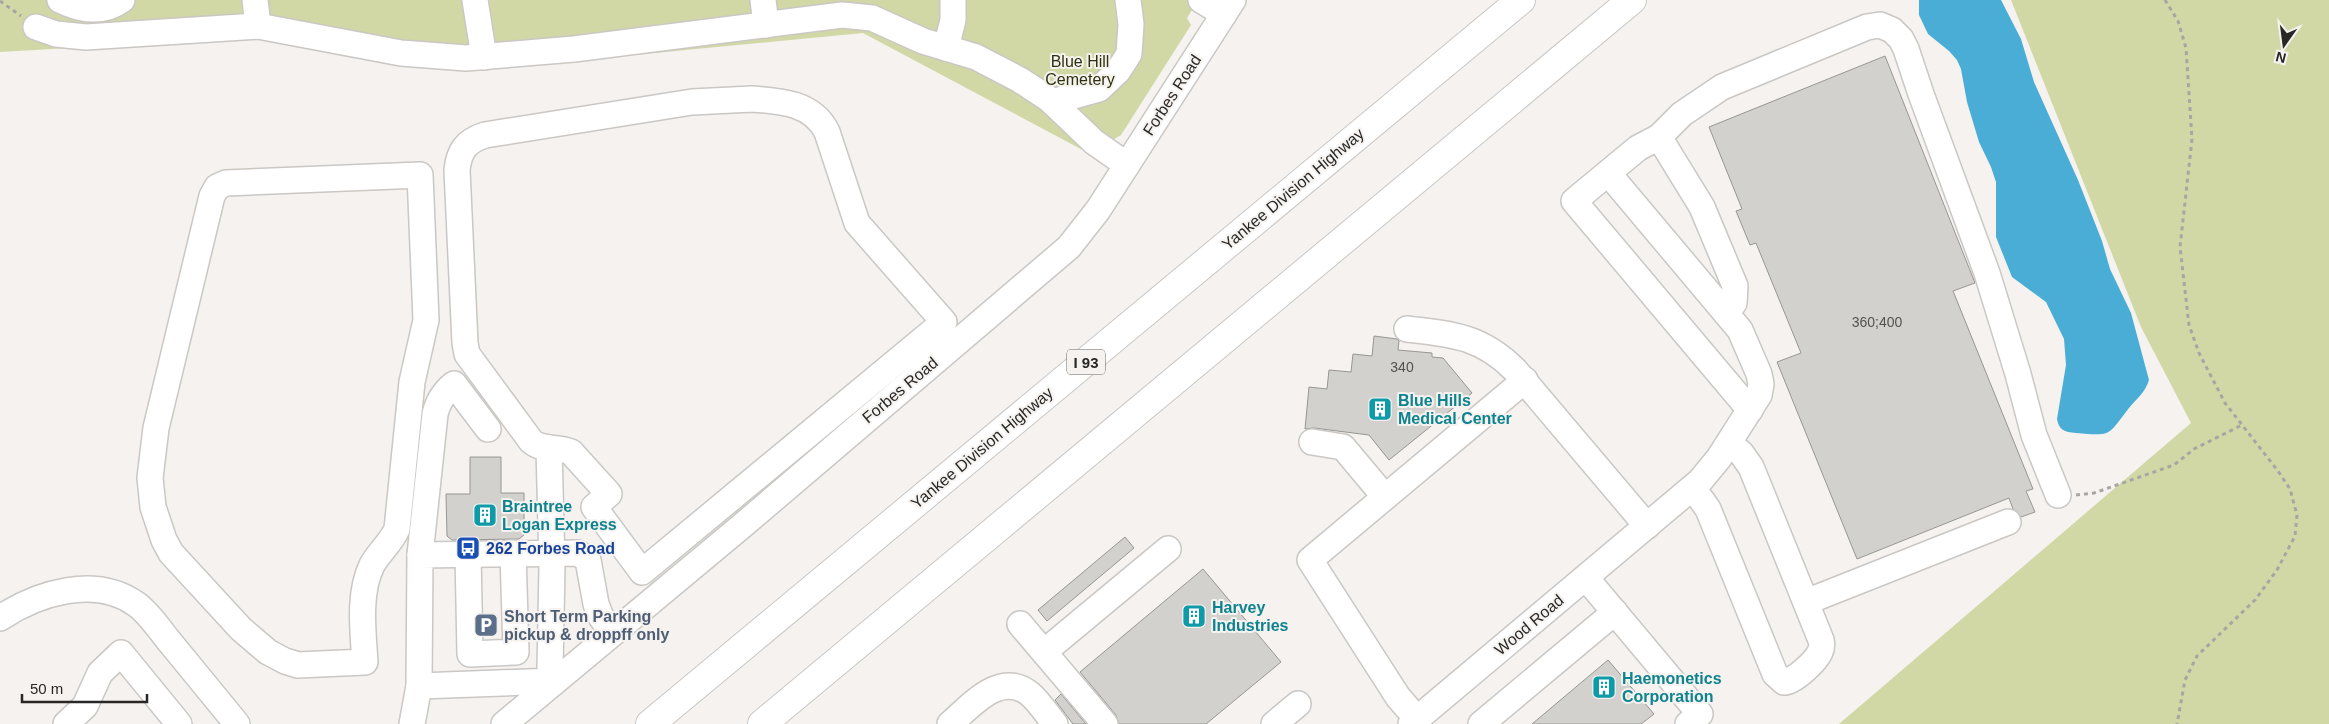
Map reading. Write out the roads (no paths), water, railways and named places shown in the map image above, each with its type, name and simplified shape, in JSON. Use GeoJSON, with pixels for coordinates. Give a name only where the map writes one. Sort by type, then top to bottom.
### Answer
{"type":"FeatureCollection","features":[{"type":"Feature","properties":{"kind":"highway","name":"Yankee Division Highway"},"geometry":{"type":"LineString","coordinates":[[650,724],[1521,0]]}},
{"type":"Feature","properties":{"kind":"highway"},"geometry":{"type":"LineString","coordinates":[[762,724],[1632,0]]}},
{"type":"Feature","properties":{"kind":"street"},"geometry":{"type":"LineString","coordinates":[[60,0],[79,8],[95,9],[110,7],[122,0]]}},
{"type":"Feature","properties":{"kind":"street"},"geometry":{"type":"LineString","coordinates":[[255,0],[258,26]]}},
{"type":"Feature","properties":{"kind":"street"},"geometry":{"type":"LineString","coordinates":[[475,0],[484,57]]}},
{"type":"Feature","properties":{"kind":"street"},"geometry":{"type":"LineString","coordinates":[[763,0],[766,25]]}},
{"type":"Feature","properties":{"kind":"street"},"geometry":{"type":"LineString","coordinates":[[946,48],[953,20],[954,0]]}},
{"type":"Feature","properties":{"kind":"street"},"geometry":{"type":"LineString","coordinates":[[1055,106],[1099,89],[1118,71],[1129,54],[1131,24],[1128,0]]}},
{"type":"Feature","properties":{"kind":"street"},"geometry":{"type":"LineString","coordinates":[[1201,0],[1228,7]]}},
{"type":"Feature","properties":{"kind":"street","name":"Forbes Road"},"geometry":{"type":"LineString","coordinates":[[504,724],[1049,266],[1083,230],[1228,7]]}},
{"type":"Feature","properties":{"kind":"street"},"geometry":{"type":"LineString","coordinates":[[36,26],[56,34],[86,37],[258,26],[401,53],[438,58],[484,57],[559,50],[842,15],[862,15],[881,21],[924,41],[946,48],[969,68],[1025,97],[1055,106],[1094,142],[1127,164]]}},
{"type":"Feature","properties":{"kind":"street"},"geometry":{"type":"LineString","coordinates":[[1750,410],[1574,201],[1638,148],[1659,136],[1682,114],[1731,82],[1867,27],[1880,25],[1892,30],[1901,39],[1906,49],[1962,201],[1993,292],[2037,441],[2058,495]]}},
{"type":"Feature","properties":{"kind":"street"},"geometry":{"type":"LineString","coordinates":[[737,99],[790,104],[806,109],[817,117],[827,132],[857,223],[944,322],[642,572],[594,508],[609,494],[576,456],[564,449],[539,446],[531,441],[470,359],[464,333],[457,170],[459,156],[466,144],[485,134],[692,102],[737,99]]}},
{"type":"Feature","properties":{"kind":"street"},"geometry":{"type":"LineString","coordinates":[[1659,136],[1702,207],[1735,286],[1734,303],[1726,313]]}},
{"type":"Feature","properties":{"kind":"street","name":"Wood Road"},"geometry":{"type":"LineString","coordinates":[[1414,722],[1693,488],[1713,467],[1759,395],[1760,379],[1743,335],[1608,173]]}},
{"type":"Feature","properties":{"kind":"street"},"geometry":{"type":"LineString","coordinates":[[420,174],[426,309],[425,329],[412,382],[397,529],[390,542],[372,565],[366,584],[363,622],[365,662],[304,665],[285,661],[264,649],[241,629],[175,558],[164,540],[152,500],[150,478],[156,428],[212,196],[217,186],[226,183],[420,174]]}},
{"type":"Feature","properties":{"kind":"street"},"geometry":{"type":"LineString","coordinates":[[1407,328],[1457,335],[1477,342],[1503,358],[1524,380],[1647,526]]}},
{"type":"Feature","properties":{"kind":"street"},"geometry":{"type":"LineString","coordinates":[[425,329],[442,333],[464,333]]}},
{"type":"Feature","properties":{"kind":"street"},"geometry":{"type":"LineString","coordinates":[[1414,722],[1310,560],[1524,380]]}},
{"type":"Feature","properties":{"kind":"street"},"geometry":{"type":"LineString","coordinates":[[412,724],[419,686],[420,555],[435,414],[439,401],[447,390],[454,384],[488,429]]}},
{"type":"Feature","properties":{"kind":"street"},"geometry":{"type":"LineString","coordinates":[[1312,442],[1342,447],[1385,497]]}},
{"type":"Feature","properties":{"kind":"street"},"geometry":{"type":"LineString","coordinates":[[1693,488],[1708,509],[1775,674],[1784,682],[1796,678],[1821,651],[1821,640],[1750,467],[1741,453],[1729,443]]}},
{"type":"Feature","properties":{"kind":"street"},"geometry":{"type":"LineString","coordinates":[[419,686],[554,681],[550,668],[552,552],[549,448]]}},
{"type":"Feature","properties":{"kind":"street"},"geometry":{"type":"LineString","coordinates":[[1806,602],[2008,522]]}},
{"type":"Feature","properties":{"kind":"street"},"geometry":{"type":"LineString","coordinates":[[1044,652],[1168,549]]}},
{"type":"Feature","properties":{"kind":"street"},"geometry":{"type":"LineString","coordinates":[[468,554],[470,654],[516,652],[513,553]]}},
{"type":"Feature","properties":{"kind":"street"},"geometry":{"type":"LineString","coordinates":[[420,555],[578,553],[588,560],[596,604],[601,617],[612,633]]}},
{"type":"Feature","properties":{"kind":"street"},"geometry":{"type":"LineString","coordinates":[[1586,578],[1700,714],[1688,724]]}},
{"type":"Feature","properties":{"kind":"street"},"geometry":{"type":"LineString","coordinates":[[0,618],[32,600],[60,592],[95,590],[124,597],[145,612],[237,724]]}},
{"type":"Feature","properties":{"kind":"street"},"geometry":{"type":"LineString","coordinates":[[1481,724],[1615,612]]}},
{"type":"Feature","properties":{"kind":"street"},"geometry":{"type":"LineString","coordinates":[[1020,624],[1105,724]]}},
{"type":"Feature","properties":{"kind":"street"},"geometry":{"type":"LineString","coordinates":[[66,724],[85,706],[100,673],[120,653],[179,724]]}},
{"type":"Feature","properties":{"kind":"street"},"geometry":{"type":"LineString","coordinates":[[950,724],[991,690],[1008,686],[1028,693],[1056,724]]}},
{"type":"Feature","properties":{"kind":"street"},"geometry":{"type":"LineString","coordinates":[[1274,724],[1298,704]]}},
{"type":"Feature","properties":{"kind":"water"},"geometry":{"type":"Polygon","coordinates":[[[1919,0],[2001,0],[2021,39],[2034,82],[2078,180],[2102,241],[2110,269],[2131,313],[2149,380],[2143,392],[2117,424],[2108,432],[2103,434],[2072,433],[2063,430],[2059,426],[2057,419],[2066,365],[2064,339],[2046,302],[2012,277],[1996,237],[1996,182],[1979,142],[1967,102],[1961,69],[1957,60],[1949,51],[1928,34],[1919,15],[1919,0]]]}},
{"type":"Feature","properties":{"kind":"place","name":"Blue Hills Medical Center"},"geometry":{"type":"Point","coordinates":[1380,409]}},
{"type":"Feature","properties":{"kind":"place","name":"Braintree Logan Express"},"geometry":{"type":"Point","coordinates":[485,515]}},
{"type":"Feature","properties":{"kind":"place","name":"262 Forbes Road"},"geometry":{"type":"Point","coordinates":[468,548]}},
{"type":"Feature","properties":{"kind":"place","name":"Harvey Industries"},"geometry":{"type":"Point","coordinates":[1194,616]}},
{"type":"Feature","properties":{"kind":"place","name":"Short Term Parking pickup & droppff only"},"geometry":{"type":"Point","coordinates":[486,625]}},
{"type":"Feature","properties":{"kind":"place","name":"Haemonetics Corporation"},"geometry":{"type":"Point","coordinates":[1604,687]}},
{"type":"Feature","properties":{"kind":"park label","name":"Blue Hill Cemetery"},"geometry":{"type":"Point","coordinates":[1080,70]}}]}
